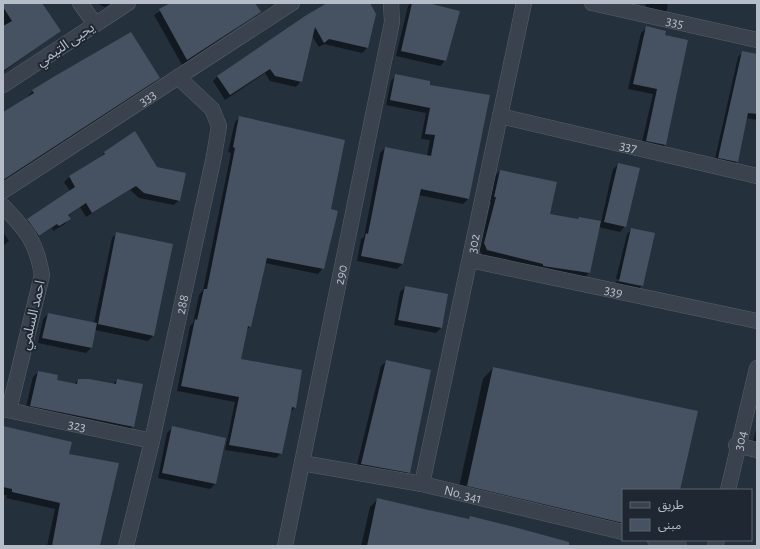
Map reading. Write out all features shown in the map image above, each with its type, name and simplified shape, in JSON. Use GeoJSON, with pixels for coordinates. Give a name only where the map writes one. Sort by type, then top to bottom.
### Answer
{"type":"FeatureCollection","features":[{"type":"Feature","properties":{"kind":"street"},"geometry":{"type":"LineString","coordinates":[[80,3],[95,24]]}},
{"type":"Feature","properties":{"kind":"street","name":"يحيى التيمي"},"geometry":{"type":"LineString","coordinates":[[3,86],[128,3]]}},
{"type":"Feature","properties":{"kind":"street","name":"333"},"geometry":{"type":"LineString","coordinates":[[3,192],[292,3]]}},
{"type":"Feature","properties":{"kind":"street","name":"290"},"geometry":{"type":"LineString","coordinates":[[285,546],[392,22],[391,3]]}},
{"type":"Feature","properties":{"kind":"street","name":"302"},"geometry":{"type":"LineString","coordinates":[[422,484],[524,3]]}},
{"type":"Feature","properties":{"kind":"street","name":"335"},"geometry":{"type":"LineString","coordinates":[[592,3],[757,40]]}},
{"type":"Feature","properties":{"kind":"street","name":"288"},"geometry":{"type":"LineString","coordinates":[[126,546],[152,441],[214,156],[219,126],[212,109],[178,78]]}},
{"type":"Feature","properties":{"kind":"street","name":"337"},"geometry":{"type":"LineString","coordinates":[[500,116],[757,176]]}},
{"type":"Feature","properties":{"kind":"street","name":"احمد السلمي"},"geometry":{"type":"LineString","coordinates":[[3,206],[26,230],[38,253],[42,276],[6,410]]}},
{"type":"Feature","properties":{"kind":"street","name":"339"},"geometry":{"type":"LineString","coordinates":[[470,260],[757,321]]}},
{"type":"Feature","properties":{"kind":"street","name":"304"},"geometry":{"type":"LineString","coordinates":[[728,489],[737,445],[757,368]]}},
{"type":"Feature","properties":{"kind":"street","name":"323"},"geometry":{"type":"LineString","coordinates":[[6,410],[152,441]]}},
{"type":"Feature","properties":{"kind":"street"},"geometry":{"type":"LineString","coordinates":[[737,445],[757,450]]}},
{"type":"Feature","properties":{"kind":"street","name":"No. 341"},"geometry":{"type":"LineString","coordinates":[[302,463],[422,484],[622,532]]}},
{"type":"Feature","properties":{"kind":"street"},"geometry":{"type":"LineString","coordinates":[[659,541],[679,546]]}},
{"type":"Feature","properties":{"kind":"building"},"geometry":{"type":"Polygon","coordinates":[[[3,3],[42,3],[61,31],[3,71],[3,26],[12,21],[3,7],[3,3]]]}},
{"type":"Feature","properties":{"kind":"building"},"geometry":{"type":"Polygon","coordinates":[[[170,3],[255,3],[261,12],[187,60],[159,9],[170,3]]]}},
{"type":"Feature","properties":{"kind":"building"},"geometry":{"type":"Polygon","coordinates":[[[327,3],[370,3],[376,14],[368,48],[329,39],[324,43],[315,27],[302,82],[275,76],[270,69],[230,95],[217,76],[305,16],[327,3]]]}},
{"type":"Feature","properties":{"kind":"building"},"geometry":{"type":"Polygon","coordinates":[[[412,3],[428,3],[460,11],[446,61],[401,51],[412,3]]]}},
{"type":"Feature","properties":{"kind":"building"},"geometry":{"type":"Polygon","coordinates":[[[646,26],[666,31],[665,35],[688,40],[666,145],[646,141],[657,89],[633,84],[646,26]]]}},
{"type":"Feature","properties":{"kind":"building"},"geometry":{"type":"Polygon","coordinates":[[[131,32],[160,78],[3,180],[3,112],[34,93],[32,90],[131,32]]]}},
{"type":"Feature","properties":{"kind":"building"},"geometry":{"type":"Polygon","coordinates":[[[742,51],[757,54],[757,114],[748,113],[738,162],[718,158],[742,51]]]}},
{"type":"Feature","properties":{"kind":"building"},"geometry":{"type":"Polygon","coordinates":[[[395,74],[430,81],[430,85],[490,95],[469,199],[421,189],[403,264],[361,256],[366,233],[368,234],[385,147],[431,156],[435,135],[425,134],[430,108],[390,100],[395,74]]]}},
{"type":"Feature","properties":{"kind":"building"},"geometry":{"type":"Polygon","coordinates":[[[239,116],[345,140],[331,209],[338,211],[324,269],[267,258],[251,327],[248,326],[241,359],[302,370],[296,408],[292,407],[282,454],[229,445],[239,397],[181,386],[195,319],[197,320],[204,289],[207,289],[235,148],[233,147],[239,116]]]}},
{"type":"Feature","properties":{"kind":"building"},"geometry":{"type":"Polygon","coordinates":[[[135,131],[157,167],[186,173],[180,201],[144,193],[136,186],[92,213],[86,203],[68,215],[71,219],[59,226],[57,224],[39,236],[27,219],[75,187],[69,176],[105,154],[104,152],[135,131]]]}},
{"type":"Feature","properties":{"kind":"building"},"geometry":{"type":"Polygon","coordinates":[[[618,163],[640,168],[626,227],[604,222],[618,163]]]}},
{"type":"Feature","properties":{"kind":"building"},"geometry":{"type":"Polygon","coordinates":[[[500,170],[557,182],[550,214],[601,221],[590,273],[543,266],[543,264],[487,250],[484,243],[496,197],[494,197],[500,170]]]}},
{"type":"Feature","properties":{"kind":"building"},"geometry":{"type":"Polygon","coordinates":[[[631,228],[655,233],[643,286],[619,281],[631,228]]]}},
{"type":"Feature","properties":{"kind":"building"},"geometry":{"type":"Polygon","coordinates":[[[116,232],[173,244],[154,336],[98,324],[116,232]]]}},
{"type":"Feature","properties":{"kind":"building"},"geometry":{"type":"Polygon","coordinates":[[[405,286],[448,294],[442,328],[398,320],[405,286]]]}},
{"type":"Feature","properties":{"kind":"building"},"geometry":{"type":"Polygon","coordinates":[[[48,313],[97,323],[92,348],[42,338],[48,313]]]}},
{"type":"Feature","properties":{"kind":"building"},"geometry":{"type":"Polygon","coordinates":[[[386,360],[431,370],[410,473],[361,464],[386,360]]]}},
{"type":"Feature","properties":{"kind":"building"},"geometry":{"type":"Polygon","coordinates":[[[493,367],[698,411],[680,489],[622,489],[622,523],[467,486],[493,367]]]}},
{"type":"Feature","properties":{"kind":"building"},"geometry":{"type":"Polygon","coordinates":[[[38,371],[58,375],[57,380],[77,384],[78,379],[89,379],[116,384],[117,379],[143,384],[134,427],[30,406],[38,371]]]}},
{"type":"Feature","properties":{"kind":"building"},"geometry":{"type":"Polygon","coordinates":[[[3,426],[72,442],[69,454],[119,463],[100,546],[52,546],[60,503],[12,492],[12,489],[3,487],[3,426]]]}},
{"type":"Feature","properties":{"kind":"building"},"geometry":{"type":"Polygon","coordinates":[[[172,426],[226,438],[216,484],[162,473],[172,426]]]}},
{"type":"Feature","properties":{"kind":"building"},"geometry":{"type":"Polygon","coordinates":[[[377,498],[469,519],[470,516],[514,527],[569,542],[569,546],[367,546],[377,498]]]}}]}
